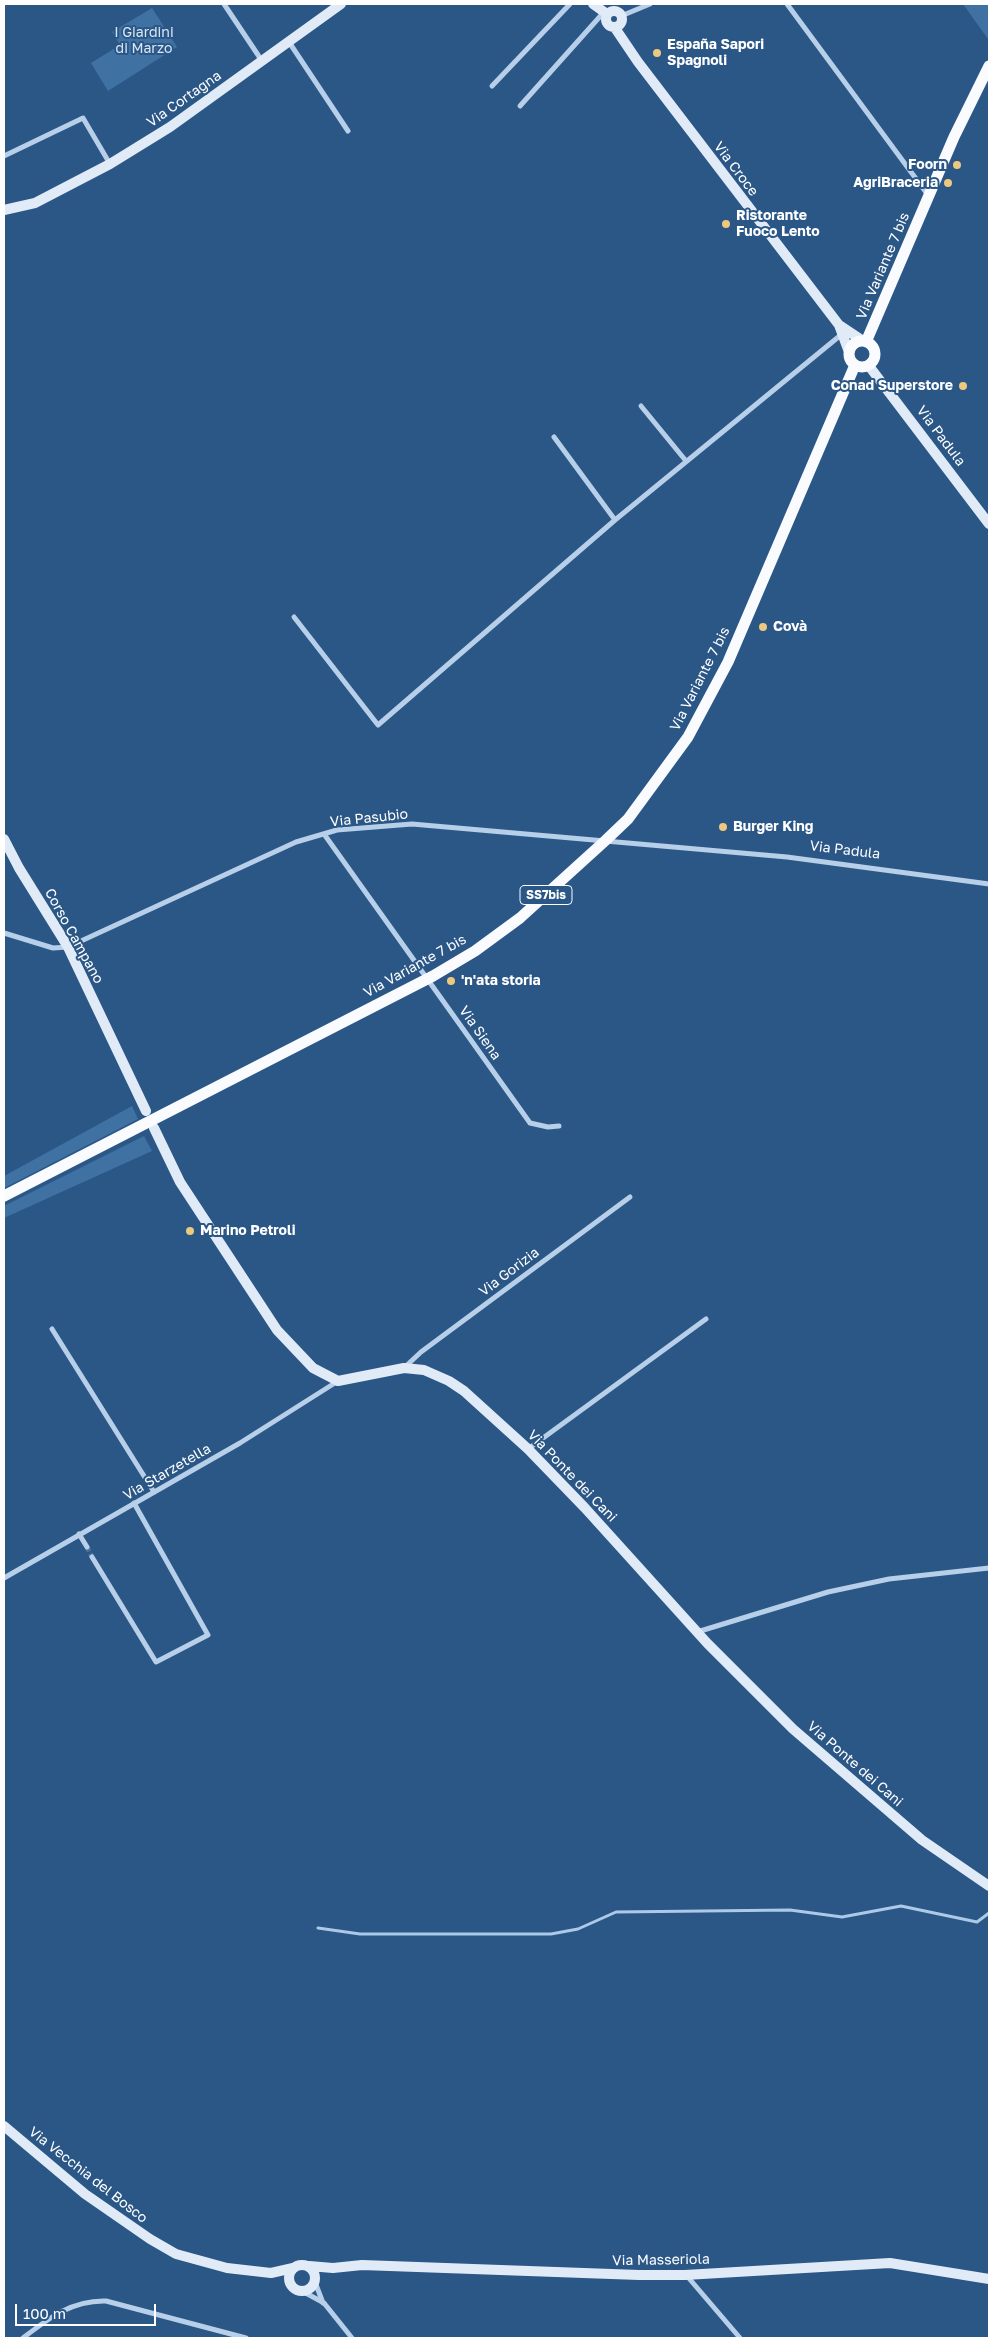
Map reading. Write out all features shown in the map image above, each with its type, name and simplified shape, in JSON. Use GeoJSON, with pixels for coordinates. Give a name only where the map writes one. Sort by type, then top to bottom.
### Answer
{"type":"FeatureCollection","features":[{"type":"Feature","properties":{"kind":"main road","name":"Via Variante 7 bis"},"geometry":{"type":"LineString","coordinates":[[864,341],[989,66]]}},
{"type":"Feature","properties":{"kind":"main road"},"geometry":{"type":"LineString","coordinates":[[864,341],[873,347],[875,355],[869,366],[862,368],[850,360],[849,352],[852,345],[864,341]]}},
{"type":"Feature","properties":{"kind":"main road","name":"Via Variante 7 bis"},"geometry":{"type":"LineString","coordinates":[[4,1196],[428,978],[475,950],[520,918],[628,819],[688,737],[709,700],[769,569],[855,365]]}},
{"type":"Feature","properties":{"kind":"street"},"geometry":{"type":"LineString","coordinates":[[224,4],[262,61]]}},
{"type":"Feature","properties":{"kind":"street","name":"Via Cortagna"},"geometry":{"type":"LineString","coordinates":[[4,210],[35,203],[110,164],[170,127],[341,4]]}},
{"type":"Feature","properties":{"kind":"street"},"geometry":{"type":"LineString","coordinates":[[492,86],[570,4]]}},
{"type":"Feature","properties":{"kind":"street"},"geometry":{"type":"LineString","coordinates":[[593,4],[606,13]]}},
{"type":"Feature","properties":{"kind":"street"},"geometry":{"type":"LineString","coordinates":[[621,16],[650,4]]}},
{"type":"Feature","properties":{"kind":"street"},"geometry":{"type":"LineString","coordinates":[[787,4],[929,196]]}},
{"type":"Feature","properties":{"kind":"street"},"geometry":{"type":"LineString","coordinates":[[520,106],[606,13],[615,11],[621,16]]}},
{"type":"Feature","properties":{"kind":"street"},"geometry":{"type":"LineString","coordinates":[[606,13],[606,24],[615,28],[621,23],[621,16]]}},
{"type":"Feature","properties":{"kind":"street","name":"Via Croce"},"geometry":{"type":"LineString","coordinates":[[615,28],[644,70],[840,330],[849,352]]}},
{"type":"Feature","properties":{"kind":"street"},"geometry":{"type":"LineString","coordinates":[[289,42],[348,131]]}},
{"type":"Feature","properties":{"kind":"street"},"geometry":{"type":"LineString","coordinates":[[4,156],[83,118],[110,164]]}},
{"type":"Feature","properties":{"kind":"street"},"geometry":{"type":"LineString","coordinates":[[294,617],[378,725],[614,520],[840,330]]}},
{"type":"Feature","properties":{"kind":"street","name":"Via Croce"},"geometry":{"type":"LineString","coordinates":[[840,330],[864,341]]}},
{"type":"Feature","properties":{"kind":"street","name":"Via Padula"},"geometry":{"type":"LineString","coordinates":[[869,366],[989,524]]}},
{"type":"Feature","properties":{"kind":"street"},"geometry":{"type":"LineString","coordinates":[[641,406],[686,460]]}},
{"type":"Feature","properties":{"kind":"street"},"geometry":{"type":"LineString","coordinates":[[554,437],[614,520]]}},
{"type":"Feature","properties":{"kind":"street","name":"Via Pasubio"},"geometry":{"type":"LineString","coordinates":[[68,947],[296,842],[337,830],[412,824],[606,840]]}},
{"type":"Feature","properties":{"kind":"street","name":"Via Siena"},"geometry":{"type":"LineString","coordinates":[[324,834],[530,1123],[548,1127],[559,1126]]}},
{"type":"Feature","properties":{"kind":"street","name":"Corso Campano"},"geometry":{"type":"LineString","coordinates":[[4,839],[18,868],[68,947],[118,1048],[146,1111]]}},
{"type":"Feature","properties":{"kind":"street","name":"Via Padula"},"geometry":{"type":"LineString","coordinates":[[606,840],[840,863],[989,884]]}},
{"type":"Feature","properties":{"kind":"street"},"geometry":{"type":"LineString","coordinates":[[4,933],[48,947],[68,947]]}},
{"type":"Feature","properties":{"kind":"street"},"geometry":{"type":"LineString","coordinates":[[154,1128],[180,1182],[277,1330],[313,1368],[338,1381]]}},
{"type":"Feature","properties":{"kind":"street","name":"Via Gorizia"},"geometry":{"type":"LineString","coordinates":[[404,1368],[421,1352],[630,1196]]}},
{"type":"Feature","properties":{"kind":"street"},"geometry":{"type":"LineString","coordinates":[[528,1449],[706,1319]]}},
{"type":"Feature","properties":{"kind":"street"},"geometry":{"type":"LineString","coordinates":[[52,1329],[154,1492]]}},
{"type":"Feature","properties":{"kind":"street","name":"Via Ponte dei Cani"},"geometry":{"type":"LineString","coordinates":[[338,1381],[404,1368],[424,1370],[449,1381],[464,1391],[528,1449],[697,1632],[793,1729],[922,1840],[989,1886]]}},
{"type":"Feature","properties":{"kind":"street","name":"Via Starzetella"},"geometry":{"type":"LineString","coordinates":[[4,1578],[240,1443],[338,1381]]}},
{"type":"Feature","properties":{"kind":"street"},"geometry":{"type":"LineString","coordinates":[[92,1557],[156,1662],[208,1635],[134,1503]]}},
{"type":"Feature","properties":{"kind":"street"},"geometry":{"type":"LineString","coordinates":[[79,1534],[87,1547]]}},
{"type":"Feature","properties":{"kind":"street"},"geometry":{"type":"LineString","coordinates":[[697,1632],[828,1592],[889,1579],[989,1568]]}},
{"type":"Feature","properties":{"kind":"street","name":"Via Vecchia del Bosco"},"geometry":{"type":"LineString","coordinates":[[4,2126],[85,2194],[150,2239],[176,2254],[227,2268],[271,2273]]}},
{"type":"Feature","properties":{"kind":"street","name":"Via Masseriola"},"geometry":{"type":"LineString","coordinates":[[309,2266],[333,2268],[362,2265],[686,2275],[890,2263],[989,2279]]}},
{"type":"Feature","properties":{"kind":"street"},"geometry":{"type":"LineString","coordinates":[[271,2273],[294,2268],[301,2264],[309,2266],[314,2272],[315,2281],[324,2303],[352,2338]]}},
{"type":"Feature","properties":{"kind":"street"},"geometry":{"type":"LineString","coordinates":[[291,2284],[289,2275],[294,2268]]}},
{"type":"Feature","properties":{"kind":"street"},"geometry":{"type":"LineString","coordinates":[[302,2291],[310,2288],[315,2281],[333,2268]]}},
{"type":"Feature","properties":{"kind":"street"},"geometry":{"type":"LineString","coordinates":[[271,2273],[324,2303]]}},
{"type":"Feature","properties":{"kind":"street"},"geometry":{"type":"LineString","coordinates":[[686,2275],[740,2338]]}},
{"type":"Feature","properties":{"kind":"street"},"geometry":{"type":"LineString","coordinates":[[23,2338],[48,2318],[66,2308],[93,2301],[106,2301],[246,2338]]}},
{"type":"Feature","properties":{"kind":"green space"},"geometry":{"type":"Polygon","coordinates":[[[963,4],[989,4],[988,39],[963,4]]]}},
{"type":"Feature","properties":{"kind":"green space","name":"I Giardini di Marzo"},"geometry":{"type":"Polygon","coordinates":[[[152,8],[177,47],[108,91],[91,63],[120,45],[112,32],[152,8]]]}},
{"type":"Feature","properties":{"kind":"green space"},"geometry":{"type":"Polygon","coordinates":[[[132,1106],[138,1119],[4,1188],[4,1176],[132,1106]]]}},
{"type":"Feature","properties":{"kind":"green space"},"geometry":{"type":"Polygon","coordinates":[[[144,1136],[152,1151],[4,1218],[4,1206],[144,1136]]]}},
{"type":"Feature","properties":{"kind":"waterway"},"geometry":{"type":"LineString","coordinates":[[318,1928],[360,1934],[551,1934],[578,1929],[616,1912],[790,1910],[842,1917],[901,1906],[977,1922],[989,1913]]}},
{"type":"Feature","properties":{"kind":"tunnel"},"geometry":{"type":"LineString","coordinates":[[87,1547],[92,1557]]}},
{"type":"Feature","properties":{"kind":"place","name":"España Sapori Spagnoli"},"geometry":{"type":"Point","coordinates":[657,53]}},
{"type":"Feature","properties":{"kind":"place","name":"Foorn"},"geometry":{"type":"Point","coordinates":[957,165]}},
{"type":"Feature","properties":{"kind":"place","name":"AgriBraceria"},"geometry":{"type":"Point","coordinates":[948,183]}},
{"type":"Feature","properties":{"kind":"place","name":"Ristorante Fuoco Lento"},"geometry":{"type":"Point","coordinates":[726,224]}},
{"type":"Feature","properties":{"kind":"place","name":"Conad Superstore"},"geometry":{"type":"Point","coordinates":[963,386]}},
{"type":"Feature","properties":{"kind":"place","name":"Covà"},"geometry":{"type":"Point","coordinates":[763,627]}},
{"type":"Feature","properties":{"kind":"place","name":"Burger King"},"geometry":{"type":"Point","coordinates":[723,827]}},
{"type":"Feature","properties":{"kind":"place","name":"'n'ata storia"},"geometry":{"type":"Point","coordinates":[451,981]}},
{"type":"Feature","properties":{"kind":"place","name":"Marino Petroli"},"geometry":{"type":"Point","coordinates":[190,1231]}}]}
